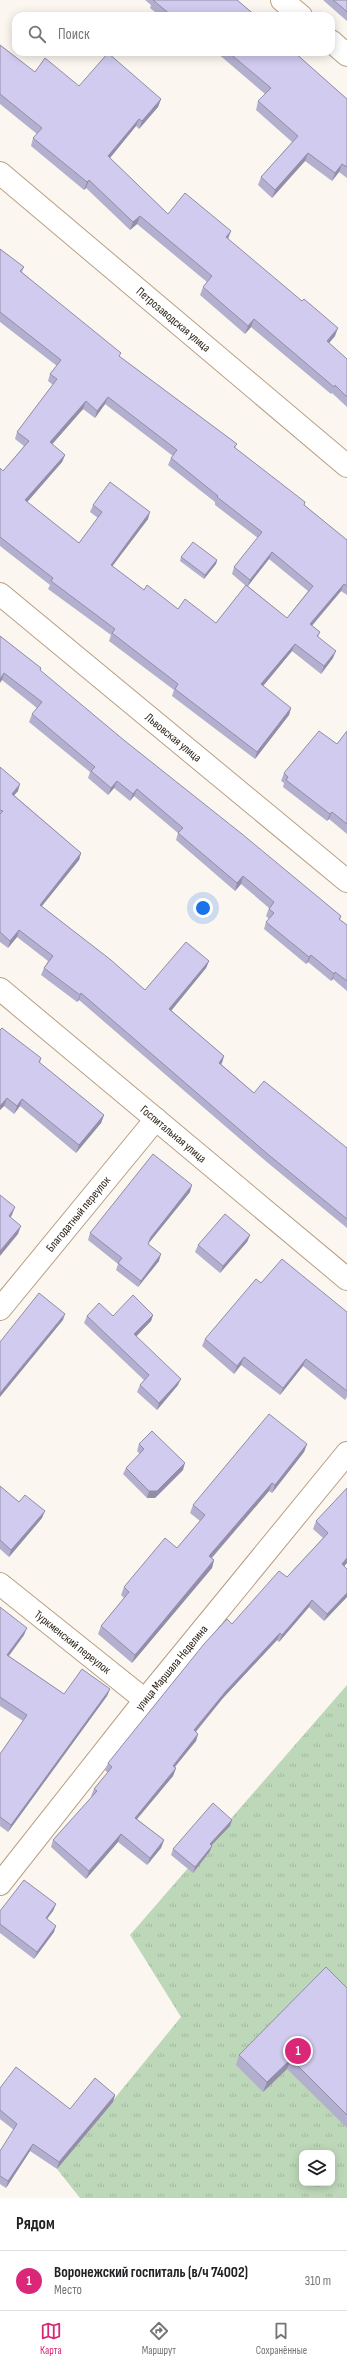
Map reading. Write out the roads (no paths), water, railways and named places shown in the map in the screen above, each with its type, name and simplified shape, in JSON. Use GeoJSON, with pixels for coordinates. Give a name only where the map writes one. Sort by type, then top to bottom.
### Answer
{"type":"FeatureCollection","features":[{"type":"Feature","properties":{"kind":"street"},"geometry":{"type":"LineString","coordinates":[[282,0],[296,12]]}},
{"type":"Feature","properties":{"kind":"street"},"geometry":{"type":"LineString","coordinates":[[335,44],[347,55]]}},
{"type":"Feature","properties":{"kind":"street","name":"Петрозаводская улица"},"geometry":{"type":"LineString","coordinates":[[0,173],[347,466]]}},
{"type":"Feature","properties":{"kind":"street","name":"Львовская улица"},"geometry":{"type":"LineString","coordinates":[[0,594],[347,881]]}},
{"type":"Feature","properties":{"kind":"street","name":"Госпитальная улица"},"geometry":{"type":"LineString","coordinates":[[0,989],[347,1280]]}},
{"type":"Feature","properties":{"kind":"street","name":"Благодатный переулок"},"geometry":{"type":"LineString","coordinates":[[0,1309],[156,1119]]}},
{"type":"Feature","properties":{"kind":"street","name":"улица Маршала Неделина"},"geometry":{"type":"LineString","coordinates":[[0,1884],[145,1700],[347,1453]]}},
{"type":"Feature","properties":{"kind":"street","name":"Туркменский переулок"},"geometry":{"type":"LineString","coordinates":[[0,1584],[145,1700]]}},
{"type":"Feature","properties":{"kind":"place","name":"Воронежский госпиталь (в/ч 74002)"},"geometry":{"type":"Point","coordinates":[298,2051]}}]}
